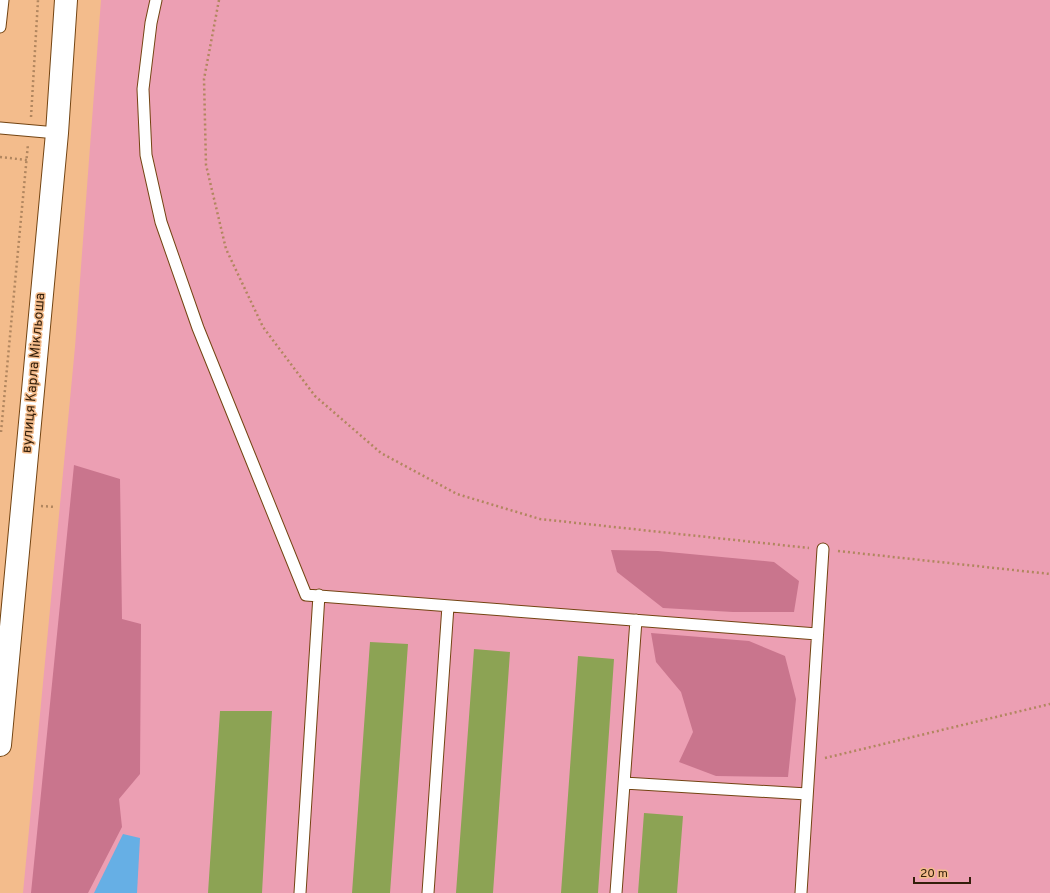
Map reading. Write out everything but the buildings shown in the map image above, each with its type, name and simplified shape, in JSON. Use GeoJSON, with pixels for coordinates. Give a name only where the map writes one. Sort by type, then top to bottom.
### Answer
{"type":"FeatureCollection","features":[{"type":"Feature","properties":{"kind":"street","name":"вулиця Карла Мікльоша"},"geometry":{"type":"LineString","coordinates":[[0,745],[2,695],[57,133],[66,0]]}},
{"type":"Feature","properties":{"kind":"lane"},"geometry":{"type":"LineString","coordinates":[[0,27],[3,0]]}},
{"type":"Feature","properties":{"kind":"lane"},"geometry":{"type":"LineString","coordinates":[[156,0],[151,23],[143,90],[146,155],[161,222],[198,328],[306,595],[817,634]]}},
{"type":"Feature","properties":{"kind":"lane"},"geometry":{"type":"LineString","coordinates":[[0,128],[57,133]]}},
{"type":"Feature","properties":{"kind":"lane"},"geometry":{"type":"LineString","coordinates":[[801,893],[823,549]]}},
{"type":"Feature","properties":{"kind":"lane"},"geometry":{"type":"LineString","coordinates":[[300,893],[319,596]]}},
{"type":"Feature","properties":{"kind":"lane"},"geometry":{"type":"LineString","coordinates":[[428,893],[448,606]]}},
{"type":"Feature","properties":{"kind":"lane"},"geometry":{"type":"LineString","coordinates":[[616,893],[636,620]]}},
{"type":"Feature","properties":{"kind":"lane"},"geometry":{"type":"LineString","coordinates":[[624,783],[807,794]]}},
{"type":"Feature","properties":{"kind":"path"},"geometry":{"type":"LineString","coordinates":[[0,432],[30,131],[38,0]]}},
{"type":"Feature","properties":{"kind":"path"},"geometry":{"type":"LineString","coordinates":[[219,0],[204,79],[206,165],[226,249],[263,327],[316,396],[381,453],[457,494],[540,519],[1050,574]]}},
{"type":"Feature","properties":{"kind":"path"},"geometry":{"type":"LineString","coordinates":[[0,158],[27,160]]}},
{"type":"Feature","properties":{"kind":"path"},"geometry":{"type":"LineString","coordinates":[[809,761],[1050,704]]}},
{"type":"Feature","properties":{"kind":"shaded area"},"geometry":{"type":"Polygon","coordinates":[[[101,0],[1050,0],[1050,893],[23,893],[75,347],[101,0]]]}},
{"type":"Feature","properties":{"kind":"shaded area"},"geometry":{"type":"Polygon","coordinates":[[[74,465],[120,479],[122,619],[141,624],[140,774],[119,799],[122,827],[88,893],[31,893],[74,465]]]}},
{"type":"Feature","properties":{"kind":"shaded area"},"geometry":{"type":"Polygon","coordinates":[[[611,550],[658,551],[774,562],[799,581],[794,612],[733,612],[663,608],[617,572],[611,550]]]}},
{"type":"Feature","properties":{"kind":"shaded area"},"geometry":{"type":"Polygon","coordinates":[[[651,633],[749,641],[785,656],[796,699],[788,777],[716,776],[679,762],[693,732],[681,692],[656,662],[651,633]]]}},
{"type":"Feature","properties":{"kind":"water"},"geometry":{"type":"Polygon","coordinates":[[[123,834],[140,838],[137,893],[94,893],[123,834]]]}}]}
